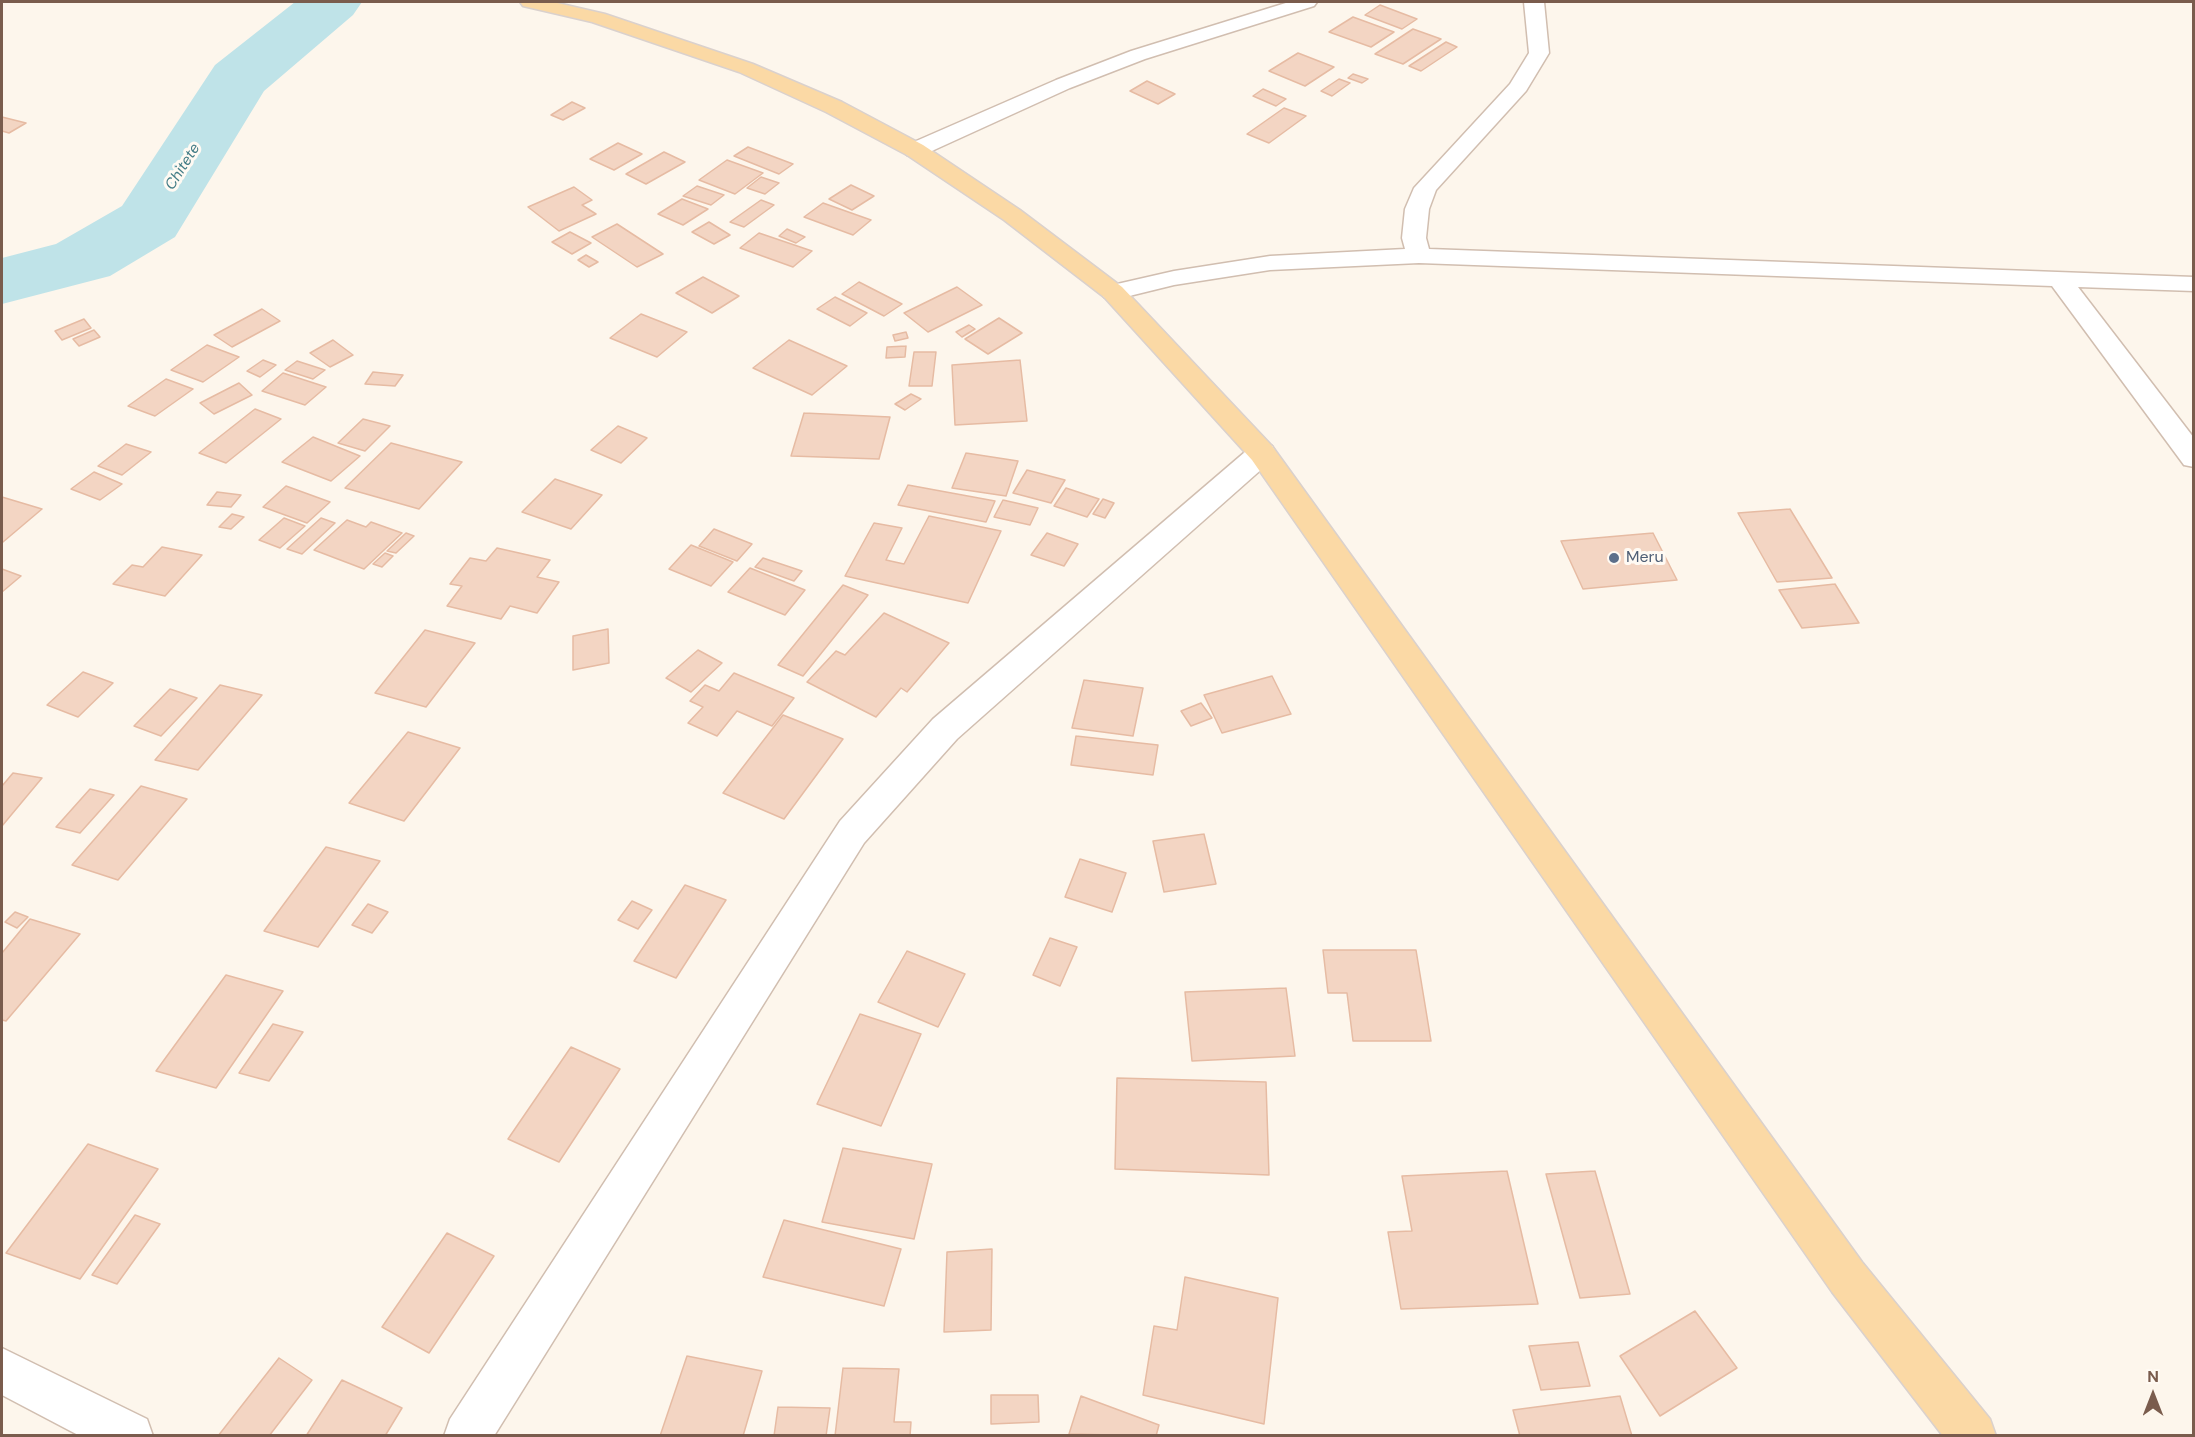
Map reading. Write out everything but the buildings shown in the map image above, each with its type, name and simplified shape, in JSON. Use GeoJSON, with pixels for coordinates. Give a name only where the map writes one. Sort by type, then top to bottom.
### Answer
{"type":"FeatureCollection","features":[{"type":"Feature","properties":{"kind":"main road"},"geometry":{"type":"LineString","coordinates":[[530,2],[598,18],[746,68],[834,107],[915,150],[1012,215],[1113,292],[1262,453],[1847,1277],[1973,1436]]}},
{"type":"Feature","properties":{"kind":"street"},"geometry":{"type":"LineString","coordinates":[[915,150],[1063,84],[1138,55],[1307,2]]}},
{"type":"Feature","properties":{"kind":"street"},"geometry":{"type":"LineString","coordinates":[[1419,256],[1414,238],[1416,209],[1425,188],[1520,87],[1539,53],[1534,2]]}},
{"type":"Feature","properties":{"kind":"street"},"geometry":{"type":"LineString","coordinates":[[1113,292],[1174,278],[1270,263],[1419,256],[2193,284]]}},
{"type":"Feature","properties":{"kind":"street"},"geometry":{"type":"LineString","coordinates":[[2060,279],[2193,458]]}},
{"type":"Feature","properties":{"kind":"street"},"geometry":{"type":"LineString","coordinates":[[467,1436],[852,832],[945,729],[1262,453]]}},
{"type":"Feature","properties":{"kind":"street"},"geometry":{"type":"LineString","coordinates":[[2,1371],[130,1436]]}},
{"type":"Feature","properties":{"kind":"waterway","name":"Chitete"},"geometry":{"type":"LineString","coordinates":[[2,281],[83,260],[149,221],[238,79],[332,2]]}},
{"type":"Feature","properties":{"kind":"place","name":"Meru"},"geometry":{"type":"Point","coordinates":[1614,558]}}]}
